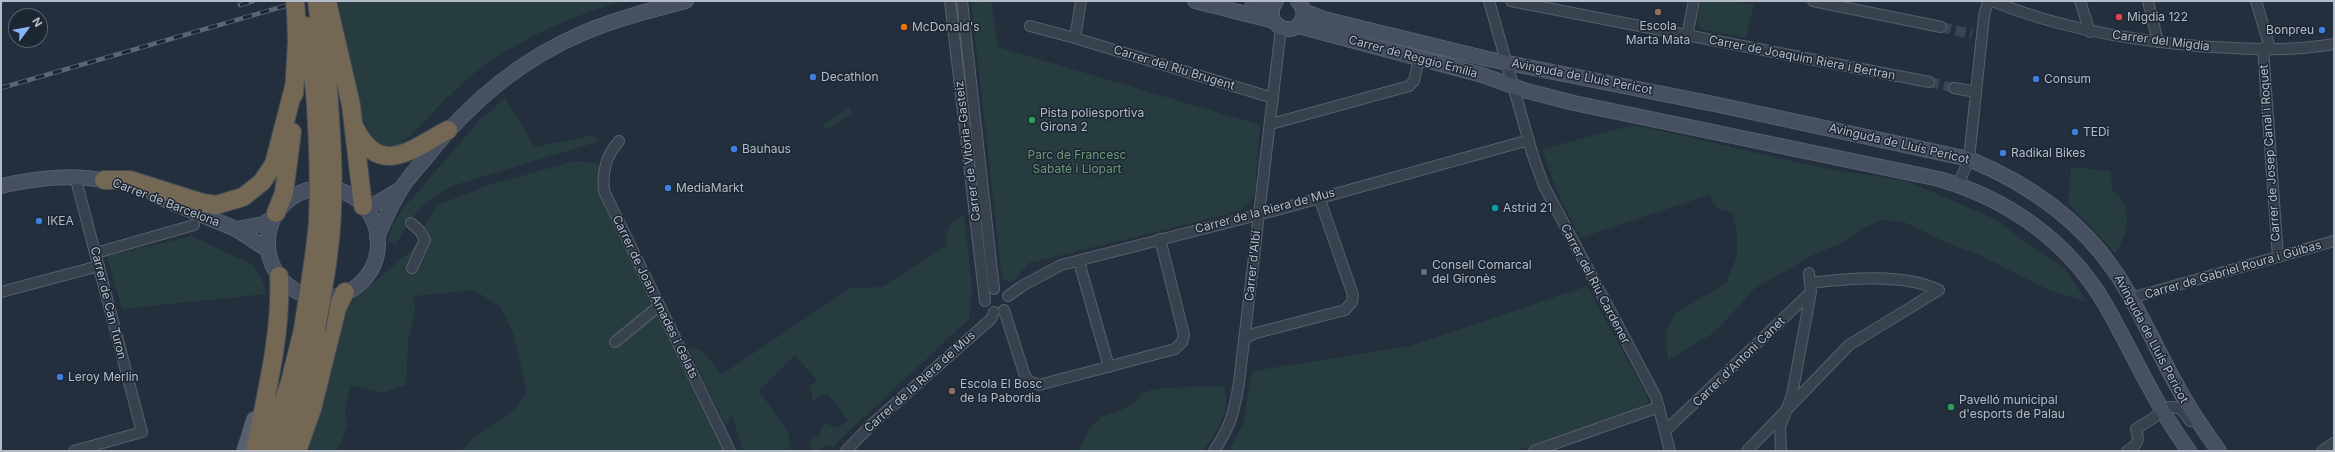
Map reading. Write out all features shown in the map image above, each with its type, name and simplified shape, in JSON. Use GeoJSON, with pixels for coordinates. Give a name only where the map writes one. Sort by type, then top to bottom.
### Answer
{"type":"FeatureCollection","features":[{"type":"Feature","properties":{"kind":"highway"},"geometry":{"type":"LineString","coordinates":[[275,215],[284,192],[298,41],[311,6]]}},
{"type":"Feature","properties":{"kind":"highway"},"geometry":{"type":"LineString","coordinates":[[281,451],[291,425],[309,330],[318,221],[318,133],[322,89],[311,6]]}},
{"type":"Feature","properties":{"kind":"highway"},"geometry":{"type":"LineString","coordinates":[[311,6],[353,124],[364,207]]}},
{"type":"Feature","properties":{"kind":"highway"},"geometry":{"type":"LineString","coordinates":[[104,180],[130,180],[203,203],[216,204],[243,197],[262,182],[274,164],[295,83]]}},
{"type":"Feature","properties":{"kind":"highway"},"geometry":{"type":"LineString","coordinates":[[353,124],[366,145],[374,152],[386,157],[397,157],[409,152],[448,130]]}},
{"type":"Feature","properties":{"kind":"highway"},"geometry":{"type":"LineString","coordinates":[[255,451],[268,383],[280,297],[279,276]]}},
{"type":"Feature","properties":{"kind":"highway"},"geometry":{"type":"LineString","coordinates":[[297,451],[312,409],[337,308],[345,292]]}},
{"type":"Feature","properties":{"kind":"highway"},"geometry":{"type":"LineString","coordinates":[[267,451],[309,330]]}},
{"type":"Feature","properties":{"kind":"main road"},"geometry":{"type":"LineString","coordinates":[[244,451],[258,404],[268,383]]}},
{"type":"Feature","properties":{"kind":"street"},"geometry":{"type":"LineString","coordinates":[[377,237],[401,188],[448,130],[505,78],[559,44],[610,23],[686,1]]}},
{"type":"Feature","properties":{"kind":"street","name":"Carrer de Vitòria-Gasteiz"},"geometry":{"type":"LineString","coordinates":[[950,1],[984,301]]}},
{"type":"Feature","properties":{"kind":"street","name":"Carrer de Vitòria-Gasteiz"},"geometry":{"type":"LineString","coordinates":[[962,1],[994,289]]}},
{"type":"Feature","properties":{"kind":"street"},"geometry":{"type":"LineString","coordinates":[[1075,38],[1081,1]]}},
{"type":"Feature","properties":{"kind":"street"},"geometry":{"type":"LineString","coordinates":[[1195,1],[1277,24],[1290,30],[1298,26],[1302,19],[1300,4]]}},
{"type":"Feature","properties":{"kind":"street"},"geometry":{"type":"LineString","coordinates":[[1252,1],[1274,4],[1271,15],[1277,24]]}},
{"type":"Feature","properties":{"kind":"street","name":"Carrer del Riu Cardener"},"geometry":{"type":"LineString","coordinates":[[1489,1],[1508,62],[1521,89],[1528,140],[1544,186],[1660,407],[1670,451]]}},
{"type":"Feature","properties":{"kind":"street","name":"Carrer de Joaquim Riera i Bertran"},"geometry":{"type":"LineString","coordinates":[[1511,1],[1687,36],[1777,51],[1929,82]]}},
{"type":"Feature","properties":{"kind":"street"},"geometry":{"type":"LineString","coordinates":[[1687,36],[1694,1]]}},
{"type":"Feature","properties":{"kind":"street"},"geometry":{"type":"LineString","coordinates":[[1813,1],[1941,27]]}},
{"type":"Feature","properties":{"kind":"street"},"geometry":{"type":"LineString","coordinates":[[1958,184],[1969,159],[1976,92],[1977,35],[1988,1]]}},
{"type":"Feature","properties":{"kind":"street","name":"Carrer del Migdia"},"geometry":{"type":"LineString","coordinates":[[1992,1],[2014,10],[2090,32],[2158,42],[2230,48],[2297,49],[2334,44]]}},
{"type":"Feature","properties":{"kind":"street"},"geometry":{"type":"LineString","coordinates":[[2080,1],[2090,32]]}},
{"type":"Feature","properties":{"kind":"street"},"geometry":{"type":"LineString","coordinates":[[2148,1],[2158,42]]}},
{"type":"Feature","properties":{"kind":"street","name":"Carrer de Josep Canal i Roquet"},"geometry":{"type":"LineString","coordinates":[[2256,1],[2267,48],[2278,257]]}},
{"type":"Feature","properties":{"kind":"street","name":"Carrer de Reggio Emília"},"geometry":{"type":"LineString","coordinates":[[1300,4],[1324,19],[1488,59]]}},
{"type":"Feature","properties":{"kind":"street","name":"Carrer d'Albí"},"geometry":{"type":"LineString","coordinates":[[1214,451],[1227,431],[1233,417],[1245,338],[1271,124],[1277,24]]}},
{"type":"Feature","properties":{"kind":"street","name":"Carrer del Riu Brugent"},"geometry":{"type":"LineString","coordinates":[[1030,26],[1075,38],[1273,98]]}},
{"type":"Feature","properties":{"kind":"street","name":"Carrer de Reggio Emília"},"geometry":{"type":"LineString","coordinates":[[1298,26],[1417,65],[1482,75],[1521,89]]}},
{"type":"Feature","properties":{"kind":"street","name":"Avinguda de Lluís Pericot"},"geometry":{"type":"LineString","coordinates":[[1488,59],[1969,159],[2020,182],[2061,212],[2097,248],[2114,270],[2131,298],[2188,407],[2217,448]]}},
{"type":"Feature","properties":{"kind":"street"},"geometry":{"type":"LineString","coordinates":[[1271,124],[1410,86],[1414,81],[1417,65]]}},
{"type":"Feature","properties":{"kind":"street"},"geometry":{"type":"LineString","coordinates":[[1954,88],[1976,92]]}},
{"type":"Feature","properties":{"kind":"street","name":"Avinguda de Lluís Pericot"},"geometry":{"type":"LineString","coordinates":[[1521,89],[1574,103],[1958,184],[1975,190],[2016,212],[2062,249],[2104,303],[2162,412],[2189,451]]}},
{"type":"Feature","properties":{"kind":"street","name":"Carrer de la Riera de Mus"},"geometry":{"type":"LineString","coordinates":[[1008,296],[1022,286],[1061,265],[1079,262],[1528,140]]}},
{"type":"Feature","properties":{"kind":"street","name":"Carrer de Joan Amades i Gelats"},"geometry":{"type":"LineString","coordinates":[[619,141],[608,156],[605,165],[604,191],[730,451]]}},
{"type":"Feature","properties":{"kind":"street","name":"Carrer de Barcelona"},"geometry":{"type":"LineString","coordinates":[[1,186],[47,177],[75,176],[104,180],[150,194],[236,229],[268,250]]}},
{"type":"Feature","properties":{"kind":"street","name":"Carrer de Can Turon"},"geometry":{"type":"LineString","coordinates":[[74,451],[142,432],[75,176]]}},
{"type":"Feature","properties":{"kind":"street"},"geometry":{"type":"LineString","coordinates":[[320,188],[334,189],[346,193],[364,207],[374,223],[377,237],[376,255],[369,271],[359,283],[345,292],[327,297],[309,296],[291,287],[279,276],[273,266],[268,250],[269,231],[275,215],[294,196],[320,188]]}},
{"type":"Feature","properties":{"kind":"street"},"geometry":{"type":"LineString","coordinates":[[364,207],[379,202],[401,188]]}},
{"type":"Feature","properties":{"kind":"street"},"geometry":{"type":"LineString","coordinates":[[1245,338],[1256,333],[1345,310],[1352,302],[1353,295],[1320,197]]}},
{"type":"Feature","properties":{"kind":"street","name":"Carrer de Barcelona"},"geometry":{"type":"LineString","coordinates":[[236,229],[264,224],[275,215]]}},
{"type":"Feature","properties":{"kind":"street"},"geometry":{"type":"LineString","coordinates":[[412,223],[420,231],[425,240],[412,268]]}},
{"type":"Feature","properties":{"kind":"street"},"geometry":{"type":"LineString","coordinates":[[96,253],[194,225]]}},
{"type":"Feature","properties":{"kind":"street"},"geometry":{"type":"LineString","coordinates":[[999,311],[1025,376],[1029,381],[1039,385],[1175,349],[1182,342],[1184,335],[1160,239]]}},
{"type":"Feature","properties":{"kind":"street","name":"Carrer de Gabriel Roura i Güibas"},"geometry":{"type":"LineString","coordinates":[[2131,298],[2334,241]]}},
{"type":"Feature","properties":{"kind":"street"},"geometry":{"type":"LineString","coordinates":[[1079,262],[1109,367]]}},
{"type":"Feature","properties":{"kind":"street"},"geometry":{"type":"LineString","coordinates":[[1,292],[99,266]]}},
{"type":"Feature","properties":{"kind":"street"},"geometry":{"type":"LineString","coordinates":[[1747,451],[1785,411],[1849,345],[1939,290],[1924,283],[1859,278],[1810,282],[1792,396],[1785,411],[1780,427],[1781,451]]}},
{"type":"Feature","properties":{"kind":"street","name":"Carrer d'Antoni Canet"},"geometry":{"type":"LineString","coordinates":[[1665,431],[1810,282]]}},
{"type":"Feature","properties":{"kind":"street"},"geometry":{"type":"LineString","coordinates":[[994,289],[1001,289],[1008,296],[1008,304],[999,311],[987,308],[984,301],[987,293],[994,289]]}},
{"type":"Feature","properties":{"kind":"street"},"geometry":{"type":"LineString","coordinates":[[614,342],[659,306]]}},
{"type":"Feature","properties":{"kind":"street","name":"Carrer de la Riera de Mus"},"geometry":{"type":"LineString","coordinates":[[846,451],[872,424],[999,311]]}},
{"type":"Feature","properties":{"kind":"street"},"geometry":{"type":"LineString","coordinates":[[2127,451],[2137,445],[2139,439],[2136,429],[2162,412],[2176,406],[2183,411],[2199,435],[2217,448]]}},
{"type":"Feature","properties":{"kind":"street"},"geometry":{"type":"LineString","coordinates":[[1534,451],[1660,407]]}},
{"type":"Feature","properties":{"kind":"street"},"geometry":{"type":"LineString","coordinates":[[2322,451],[2334,444]]}},
{"type":"Feature","properties":{"kind":"green space"},"geometry":{"type":"Polygon","coordinates":[[[338,1],[624,1],[589,12],[554,26],[504,52],[465,81],[398,147],[387,148],[372,137],[361,115],[338,1]]]}},
{"type":"Feature","properties":{"kind":"green space","name":"Parc de Francesc Sabaté i Llopart"},"geometry":{"type":"Polygon","coordinates":[[[971,1],[991,1],[998,47],[1260,125],[1255,191],[1252,200],[1240,211],[1029,263],[1015,279],[1008,282],[1002,279],[971,1]]]}},
{"type":"Feature","properties":{"kind":"green space"},"geometry":{"type":"Polygon","coordinates":[[[1701,1],[1733,1],[1754,5],[1746,38],[1700,29],[1697,21],[1701,1]]]}},
{"type":"Feature","properties":{"kind":"green space"},"geometry":{"type":"Polygon","coordinates":[[[505,98],[535,147],[595,135],[597,142],[455,185],[434,197],[420,209],[408,223],[396,244],[387,241],[392,226],[401,211],[481,119],[505,98]]]}},
{"type":"Feature","properties":{"kind":"green space"},"geometry":{"type":"Polygon","coordinates":[[[849,107],[853,113],[826,130],[822,125],[849,107]]]}},
{"type":"Feature","properties":{"kind":"green space"},"geometry":{"type":"Polygon","coordinates":[[[1639,126],[1823,168],[1907,181],[1992,218],[2065,269],[2087,302],[2048,290],[1982,256],[1945,242],[1904,222],[1882,220],[1863,229],[1843,243],[1815,254],[1755,288],[1715,332],[1668,360],[1665,331],[1676,313],[1726,283],[1737,256],[1737,234],[1733,213],[1718,209],[1709,195],[1580,238],[1555,186],[1542,149],[1626,127],[1639,126]]]}},
{"type":"Feature","properties":{"kind":"green space"},"geometry":{"type":"Polygon","coordinates":[[[574,161],[599,164],[600,190],[726,451],[461,451],[474,437],[515,409],[527,393],[514,336],[501,307],[474,290],[414,296],[415,315],[408,340],[406,385],[383,393],[351,385],[345,411],[348,426],[337,451],[305,451],[330,378],[345,313],[350,303],[413,249],[436,206],[486,186],[574,161]]]}},
{"type":"Feature","properties":{"kind":"green space"},"geometry":{"type":"Polygon","coordinates":[[[2071,167],[2111,171],[2112,190],[2123,202],[2127,217],[2124,236],[2115,253],[2068,203],[2071,167]]]}},
{"type":"Feature","properties":{"kind":"green space"},"geometry":{"type":"Polygon","coordinates":[[[964,214],[972,289],[969,319],[832,447],[827,445],[815,451],[810,451],[812,436],[818,438],[824,423],[838,428],[848,420],[827,393],[813,401],[810,387],[817,380],[795,355],[759,391],[788,432],[791,451],[743,451],[732,414],[726,427],[688,347],[704,352],[721,375],[851,288],[882,287],[946,246],[949,227],[954,221],[964,214]]]}},
{"type":"Feature","properties":{"kind":"green space"},"geometry":{"type":"Polygon","coordinates":[[[192,236],[253,265],[262,280],[266,294],[122,309],[107,256],[192,236]]]}},
{"type":"Feature","properties":{"kind":"green space"},"geometry":{"type":"Polygon","coordinates":[[[1587,286],[1647,395],[1648,402],[1641,408],[1515,451],[1229,451],[1243,424],[1252,371],[1411,346],[1587,286]]]}},
{"type":"Feature","properties":{"kind":"green space"},"geometry":{"type":"Polygon","coordinates":[[[1224,386],[1226,395],[1225,412],[1218,428],[1203,451],[1079,451],[1090,428],[1103,416],[1117,412],[1133,404],[1141,393],[1160,388],[1224,386]]]}},
{"type":"Feature","properties":{"kind":"tunnel"},"geometry":{"type":"LineString","coordinates":[[1941,27],[1972,34]]}},
{"type":"Feature","properties":{"kind":"tunnel"},"geometry":{"type":"LineString","coordinates":[[1929,82],[1954,88]]}},
{"type":"Feature","properties":{"kind":"railway"},"geometry":{"type":"LineString","coordinates":[[240,5],[253,1]]}},
{"type":"Feature","properties":{"kind":"railway"},"geometry":{"type":"LineString","coordinates":[[1,88],[302,1]]}},
{"type":"Feature","properties":{"kind":"place","name":"Escola Marta Mata"},"geometry":{"type":"Point","coordinates":[1658,12]}},
{"type":"Feature","properties":{"kind":"place","name":"Migdia 122"},"geometry":{"type":"Point","coordinates":[2119,17]}},
{"type":"Feature","properties":{"kind":"place","name":"McDonald's"},"geometry":{"type":"Point","coordinates":[904,27]}},
{"type":"Feature","properties":{"kind":"place","name":"Bonpreu"},"geometry":{"type":"Point","coordinates":[2322,30]}},
{"type":"Feature","properties":{"kind":"place","name":"Decathlon"},"geometry":{"type":"Point","coordinates":[813,77]}},
{"type":"Feature","properties":{"kind":"place","name":"Consum"},"geometry":{"type":"Point","coordinates":[2036,79]}},
{"type":"Feature","properties":{"kind":"place","name":"Pista poliesportiva Girona 2"},"geometry":{"type":"Point","coordinates":[1032,120]}},
{"type":"Feature","properties":{"kind":"place","name":"TEDi"},"geometry":{"type":"Point","coordinates":[2075,132]}},
{"type":"Feature","properties":{"kind":"place","name":"Bauhaus"},"geometry":{"type":"Point","coordinates":[734,149]}},
{"type":"Feature","properties":{"kind":"place","name":"Radikal Bikes"},"geometry":{"type":"Point","coordinates":[2003,153]}},
{"type":"Feature","properties":{"kind":"place","name":"MediaMarkt"},"geometry":{"type":"Point","coordinates":[668,188]}},
{"type":"Feature","properties":{"kind":"place","name":"Astrid 21"},"geometry":{"type":"Point","coordinates":[1495,208]}},
{"type":"Feature","properties":{"kind":"place","name":"IKEA"},"geometry":{"type":"Point","coordinates":[39,221]}},
{"type":"Feature","properties":{"kind":"place","name":"Consell Comarcal del Gironès"},"geometry":{"type":"Point","coordinates":[1424,272]}},
{"type":"Feature","properties":{"kind":"place","name":"Leroy Merlin"},"geometry":{"type":"Point","coordinates":[60,377]}},
{"type":"Feature","properties":{"kind":"place","name":"Escola El Bosc de la Pabordia"},"geometry":{"type":"Point","coordinates":[952,391]}},
{"type":"Feature","properties":{"kind":"place","name":"Pavelló municipal d'esports de Palau"},"geometry":{"type":"Point","coordinates":[1951,407]}}]}
